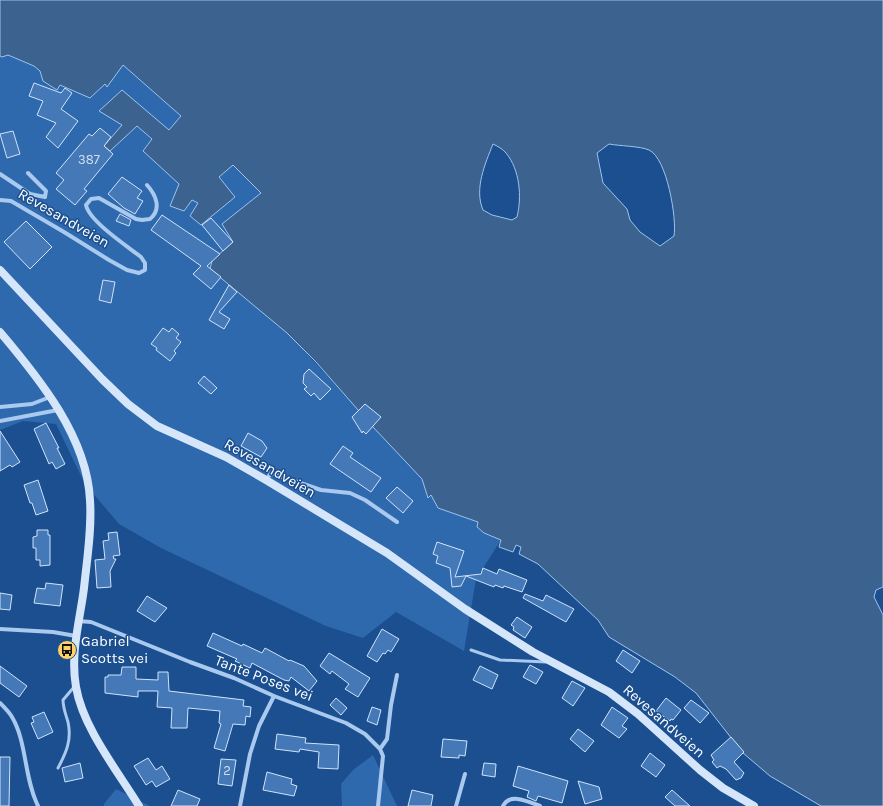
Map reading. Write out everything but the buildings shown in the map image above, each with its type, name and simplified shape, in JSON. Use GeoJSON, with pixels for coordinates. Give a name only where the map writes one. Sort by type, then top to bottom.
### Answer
{"type":"FeatureCollection","features":[{"type":"Feature","properties":{"kind":"main road","name":"Revesandveien"},"geometry":{"type":"LineString","coordinates":[[0,270],[128,404],[158,426],[226,457],[266,480],[387,553],[465,609],[552,662],[609,692],[638,714],[717,784],[754,806]]}},
{"type":"Feature","properties":{"kind":"main road"},"geometry":{"type":"LineString","coordinates":[[0,332],[36,375],[51,397],[59,410],[80,456],[90,499],[85,573],[76,636],[74,666],[76,686],[89,724],[139,806]]}},
{"type":"Feature","properties":{"kind":"street"},"geometry":{"type":"LineString","coordinates":[[0,174],[30,194],[45,196],[46,191],[28,173]]}},
{"type":"Feature","properties":{"kind":"street","name":"Revesandveien"},"geometry":{"type":"LineString","coordinates":[[1,200],[11,201],[121,267],[139,273],[145,270],[145,263],[141,257],[97,222],[87,210],[86,205],[91,199],[100,198],[136,219],[150,219],[156,210],[156,200],[154,193],[147,185]]}},
{"type":"Feature","properties":{"kind":"street"},"geometry":{"type":"LineString","coordinates":[[0,195],[1,200]]}},
{"type":"Feature","properties":{"kind":"street"},"geometry":{"type":"LineString","coordinates":[[0,407],[32,404],[51,397]]}},
{"type":"Feature","properties":{"kind":"street"},"geometry":{"type":"LineString","coordinates":[[0,421],[59,410]]}},
{"type":"Feature","properties":{"kind":"street"},"geometry":{"type":"LineString","coordinates":[[266,480],[271,473],[322,490],[350,493],[365,500],[397,522]]}},
{"type":"Feature","properties":{"kind":"street","name":"Tante Poses vei"},"geometry":{"type":"LineString","coordinates":[[78,621],[99,625],[234,678],[274,696],[346,723],[365,734],[380,749]]}},
{"type":"Feature","properties":{"kind":"street"},"geometry":{"type":"LineString","coordinates":[[0,629],[53,632],[76,636]]}},
{"type":"Feature","properties":{"kind":"street"},"geometry":{"type":"LineString","coordinates":[[378,806],[383,765],[380,749],[387,739],[397,675]]}},
{"type":"Feature","properties":{"kind":"street"},"geometry":{"type":"LineString","coordinates":[[240,806],[250,754],[259,726],[274,696]]}},
{"type":"Feature","properties":{"kind":"street"},"geometry":{"type":"LineString","coordinates":[[0,703],[12,716],[18,729],[27,777],[38,806]]}},
{"type":"Feature","properties":{"kind":"street"},"geometry":{"type":"LineString","coordinates":[[456,806],[465,774]]}},
{"type":"Feature","properties":{"kind":"street"},"geometry":{"type":"LineString","coordinates":[[503,806],[508,800],[514,799],[540,806]]}},
{"type":"Feature","properties":{"kind":"lane","name":"Revesandveien"},"geometry":{"type":"LineString","coordinates":[[471,650],[500,660],[552,662]]}},
{"type":"Feature","properties":{"kind":"lane"},"geometry":{"type":"LineString","coordinates":[[58,768],[66,752],[69,741],[69,729],[63,700],[71,689],[76,686]]}},
{"type":"Feature","properties":{"kind":"shaded area"},"geometry":{"type":"Polygon","coordinates":[[[0,0],[883,0],[883,587],[876,590],[874,597],[883,615],[883,806],[821,806],[770,776],[743,753],[696,693],[675,677],[609,637],[598,620],[538,564],[519,554],[521,547],[516,545],[513,552],[499,547],[501,540],[484,533],[477,527],[478,522],[438,508],[431,495],[428,498],[422,479],[373,427],[316,362],[287,333],[210,269],[214,253],[217,256],[233,242],[222,224],[261,193],[233,165],[219,177],[235,197],[201,225],[190,216],[198,203],[192,200],[184,211],[170,206],[179,184],[143,151],[152,139],[137,126],[110,151],[104,146],[122,125],[99,111],[122,90],[169,130],[181,116],[123,65],[107,87],[105,84],[90,98],[60,85],[57,90],[43,81],[40,71],[34,66],[8,55],[2,57],[0,56],[0,0]],[[493,144],[480,185],[483,210],[492,215],[512,220],[517,217],[519,209],[519,184],[517,175],[511,160],[506,153],[493,144]],[[609,144],[597,153],[603,183],[627,209],[630,220],[640,232],[660,246],[674,236],[675,228],[672,203],[666,176],[661,164],[655,155],[649,150],[609,144]]]}},
{"type":"Feature","properties":{"kind":"shaded area"},"geometry":{"type":"Polygon","coordinates":[[[8,55],[34,66],[40,71],[43,81],[56,89],[60,85],[90,98],[105,84],[107,86],[123,65],[181,116],[169,131],[100,111],[122,125],[110,151],[137,126],[153,139],[143,151],[179,184],[192,199],[198,203],[190,216],[218,177],[233,164],[262,193],[222,224],[233,242],[217,256],[422,479],[428,498],[431,495],[438,508],[478,522],[477,527],[484,533],[501,540],[476,579],[464,651],[396,612],[363,638],[326,626],[161,548],[119,524],[85,484],[56,424],[23,421],[0,430],[0,56],[8,55]]]}},
{"type":"Feature","properties":{"kind":"shaded area"},"geometry":{"type":"Polygon","coordinates":[[[373,755],[397,806],[342,806],[341,784],[353,770],[373,755]]]}},
{"type":"Feature","properties":{"kind":"shaded area"},"geometry":{"type":"Polygon","coordinates":[[[116,789],[150,806],[104,806],[116,789]]]}},
{"type":"Feature","properties":{"kind":"place","name":"Gabriel Scotts vei"},"geometry":{"type":"Point","coordinates":[67,650]}}]}
